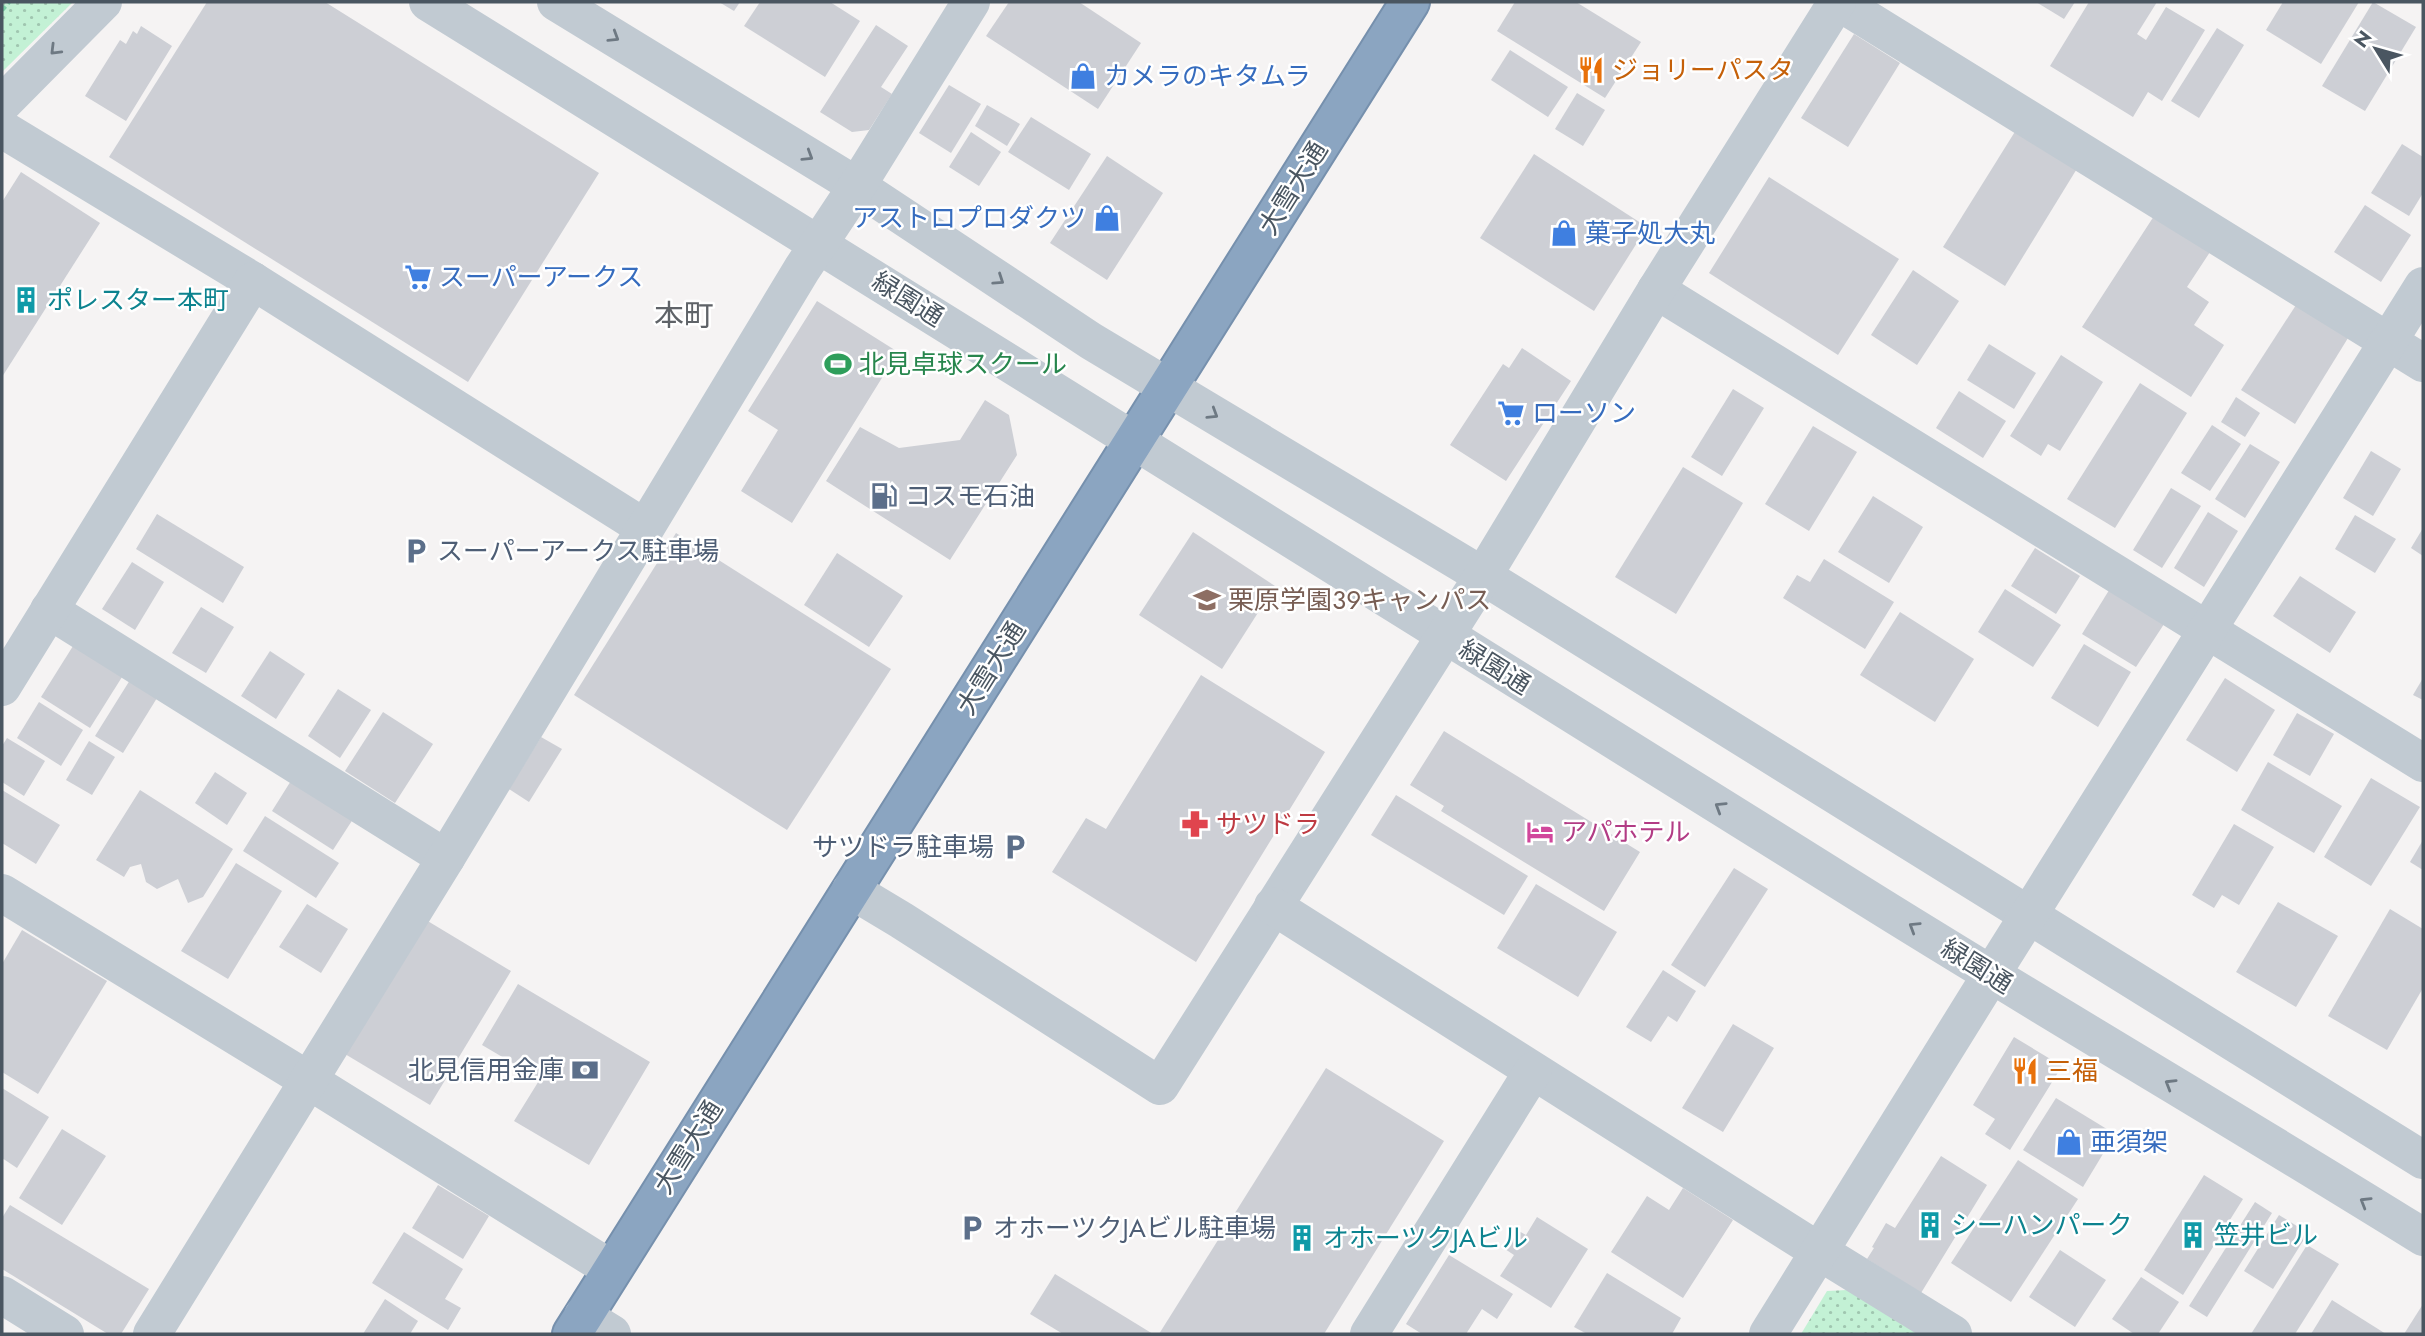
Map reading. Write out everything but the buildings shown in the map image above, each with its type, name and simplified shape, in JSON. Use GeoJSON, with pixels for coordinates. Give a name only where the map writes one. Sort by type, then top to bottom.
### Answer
{"type":"FeatureCollection","features":[{"type":"Feature","properties":{"kind":"highway","name":"大雪大通"},"geometry":{"type":"LineString","coordinates":[[589,1328],[611,1269],[1410,2]]}},
{"type":"Feature","properties":{"kind":"street"},"geometry":{"type":"LineString","coordinates":[[2,104],[103,2]]}},
{"type":"Feature","properties":{"kind":"street","name":"緑園通"},"geometry":{"type":"LineString","coordinates":[[428,2],[821,244],[1991,975],[2420,1227]]}},
{"type":"Feature","properties":{"kind":"street"},"geometry":{"type":"LineString","coordinates":[[556,2],[857,187],[1091,341],[1483,576],[2423,1160]]}},
{"type":"Feature","properties":{"kind":"street"},"geometry":{"type":"LineString","coordinates":[[152,1334],[446,858],[802,269],[821,244],[971,2]]}},
{"type":"Feature","properties":{"kind":"street"},"geometry":{"type":"LineString","coordinates":[[851,890],[1160,1086],[1483,576],[1657,290],[1838,2],[2423,363]]}},
{"type":"Feature","properties":{"kind":"street"},"geometry":{"type":"LineString","coordinates":[[2,129],[253,281],[645,528]]}},
{"type":"Feature","properties":{"kind":"street"},"geometry":{"type":"LineString","coordinates":[[2,687],[253,281]]}},
{"type":"Feature","properties":{"kind":"street"},"geometry":{"type":"LineString","coordinates":[[1768,1334],[2423,286]]}},
{"type":"Feature","properties":{"kind":"street"},"geometry":{"type":"LineString","coordinates":[[1657,290],[2423,763]]}},
{"type":"Feature","properties":{"kind":"street"},"geometry":{"type":"LineString","coordinates":[[49,610],[446,858]]}},
{"type":"Feature","properties":{"kind":"street"},"geometry":{"type":"LineString","coordinates":[[2,893],[611,1269]]}},
{"type":"Feature","properties":{"kind":"street"},"geometry":{"type":"LineString","coordinates":[[1273,906],[1953,1334]]}},
{"type":"Feature","properties":{"kind":"street"},"geometry":{"type":"LineString","coordinates":[[1368,1334],[1534,1071]]}},
{"type":"Feature","properties":{"kind":"street"},"geometry":{"type":"LineString","coordinates":[[2,1295],[65,1334]]}},
{"type":"Feature","properties":{"kind":"path"},"geometry":{"type":"LineString","coordinates":[[2,10],[9,2]]}},
{"type":"Feature","properties":{"kind":"green space"},"geometry":{"type":"Polygon","coordinates":[[[2,2],[73,2],[2,72],[2,2]]]}},
{"type":"Feature","properties":{"kind":"green space"},"geometry":{"type":"Polygon","coordinates":[[[1847,1290],[1919,1334],[1801,1334],[1827,1291],[1847,1290]]]}},
{"type":"Feature","properties":{"kind":"place","name":"ジョリーパスタ"},"geometry":{"type":"Point","coordinates":[1591,70]}},
{"type":"Feature","properties":{"kind":"place","name":"カメラのキタムラ"},"geometry":{"type":"Point","coordinates":[1083,76]}},
{"type":"Feature","properties":{"kind":"place","name":"アストロプロダクツ"},"geometry":{"type":"Point","coordinates":[1107,218]}},
{"type":"Feature","properties":{"kind":"place","name":"菓子処大丸"},"geometry":{"type":"Point","coordinates":[1564,233]}},
{"type":"Feature","properties":{"kind":"place","name":"スーパーアークス"},"geometry":{"type":"Point","coordinates":[418,277]}},
{"type":"Feature","properties":{"kind":"place","name":"ポレスター本町"},"geometry":{"type":"Point","coordinates":[26,300]}},
{"type":"Feature","properties":{"kind":"place","name":"北見卓球スクール"},"geometry":{"type":"Point","coordinates":[838,364]}},
{"type":"Feature","properties":{"kind":"place","name":"ローソン"},"geometry":{"type":"Point","coordinates":[1511,413]}},
{"type":"Feature","properties":{"kind":"place","name":"コスモ石油"},"geometry":{"type":"Point","coordinates":[884,496]}},
{"type":"Feature","properties":{"kind":"place","name":"スーパーアークス駐車場"},"geometry":{"type":"Point","coordinates":[416,551]}},
{"type":"Feature","properties":{"kind":"place","name":"栗原学園39キャンパス"},"geometry":{"type":"Point","coordinates":[1207,600]}},
{"type":"Feature","properties":{"kind":"place","name":"サツドラ"},"geometry":{"type":"Point","coordinates":[1195,824]}},
{"type":"Feature","properties":{"kind":"place","name":"アパホテル"},"geometry":{"type":"Point","coordinates":[1540,832]}},
{"type":"Feature","properties":{"kind":"place","name":"サツドラ駐車場"},"geometry":{"type":"Point","coordinates":[1015,847]}},
{"type":"Feature","properties":{"kind":"place","name":"北見信用金庫"},"geometry":{"type":"Point","coordinates":[585,1070]}},
{"type":"Feature","properties":{"kind":"place","name":"三福"},"geometry":{"type":"Point","coordinates":[2025,1071]}},
{"type":"Feature","properties":{"kind":"place","name":"亜須架"},"geometry":{"type":"Point","coordinates":[2069,1142]}},
{"type":"Feature","properties":{"kind":"place","name":"シーハンパーク"},"geometry":{"type":"Point","coordinates":[1930,1225]}},
{"type":"Feature","properties":{"kind":"place","name":"オホーツクJAビル駐車場"},"geometry":{"type":"Point","coordinates":[972,1228]}},
{"type":"Feature","properties":{"kind":"place","name":"笠井ビル"},"geometry":{"type":"Point","coordinates":[2193,1235]}},
{"type":"Feature","properties":{"kind":"place","name":"オホーツクJAビル"},"geometry":{"type":"Point","coordinates":[1302,1238]}},
{"type":"Feature","properties":{"kind":"district","name":"本町"},"geometry":{"type":"Point","coordinates":[684,316]}}]}
